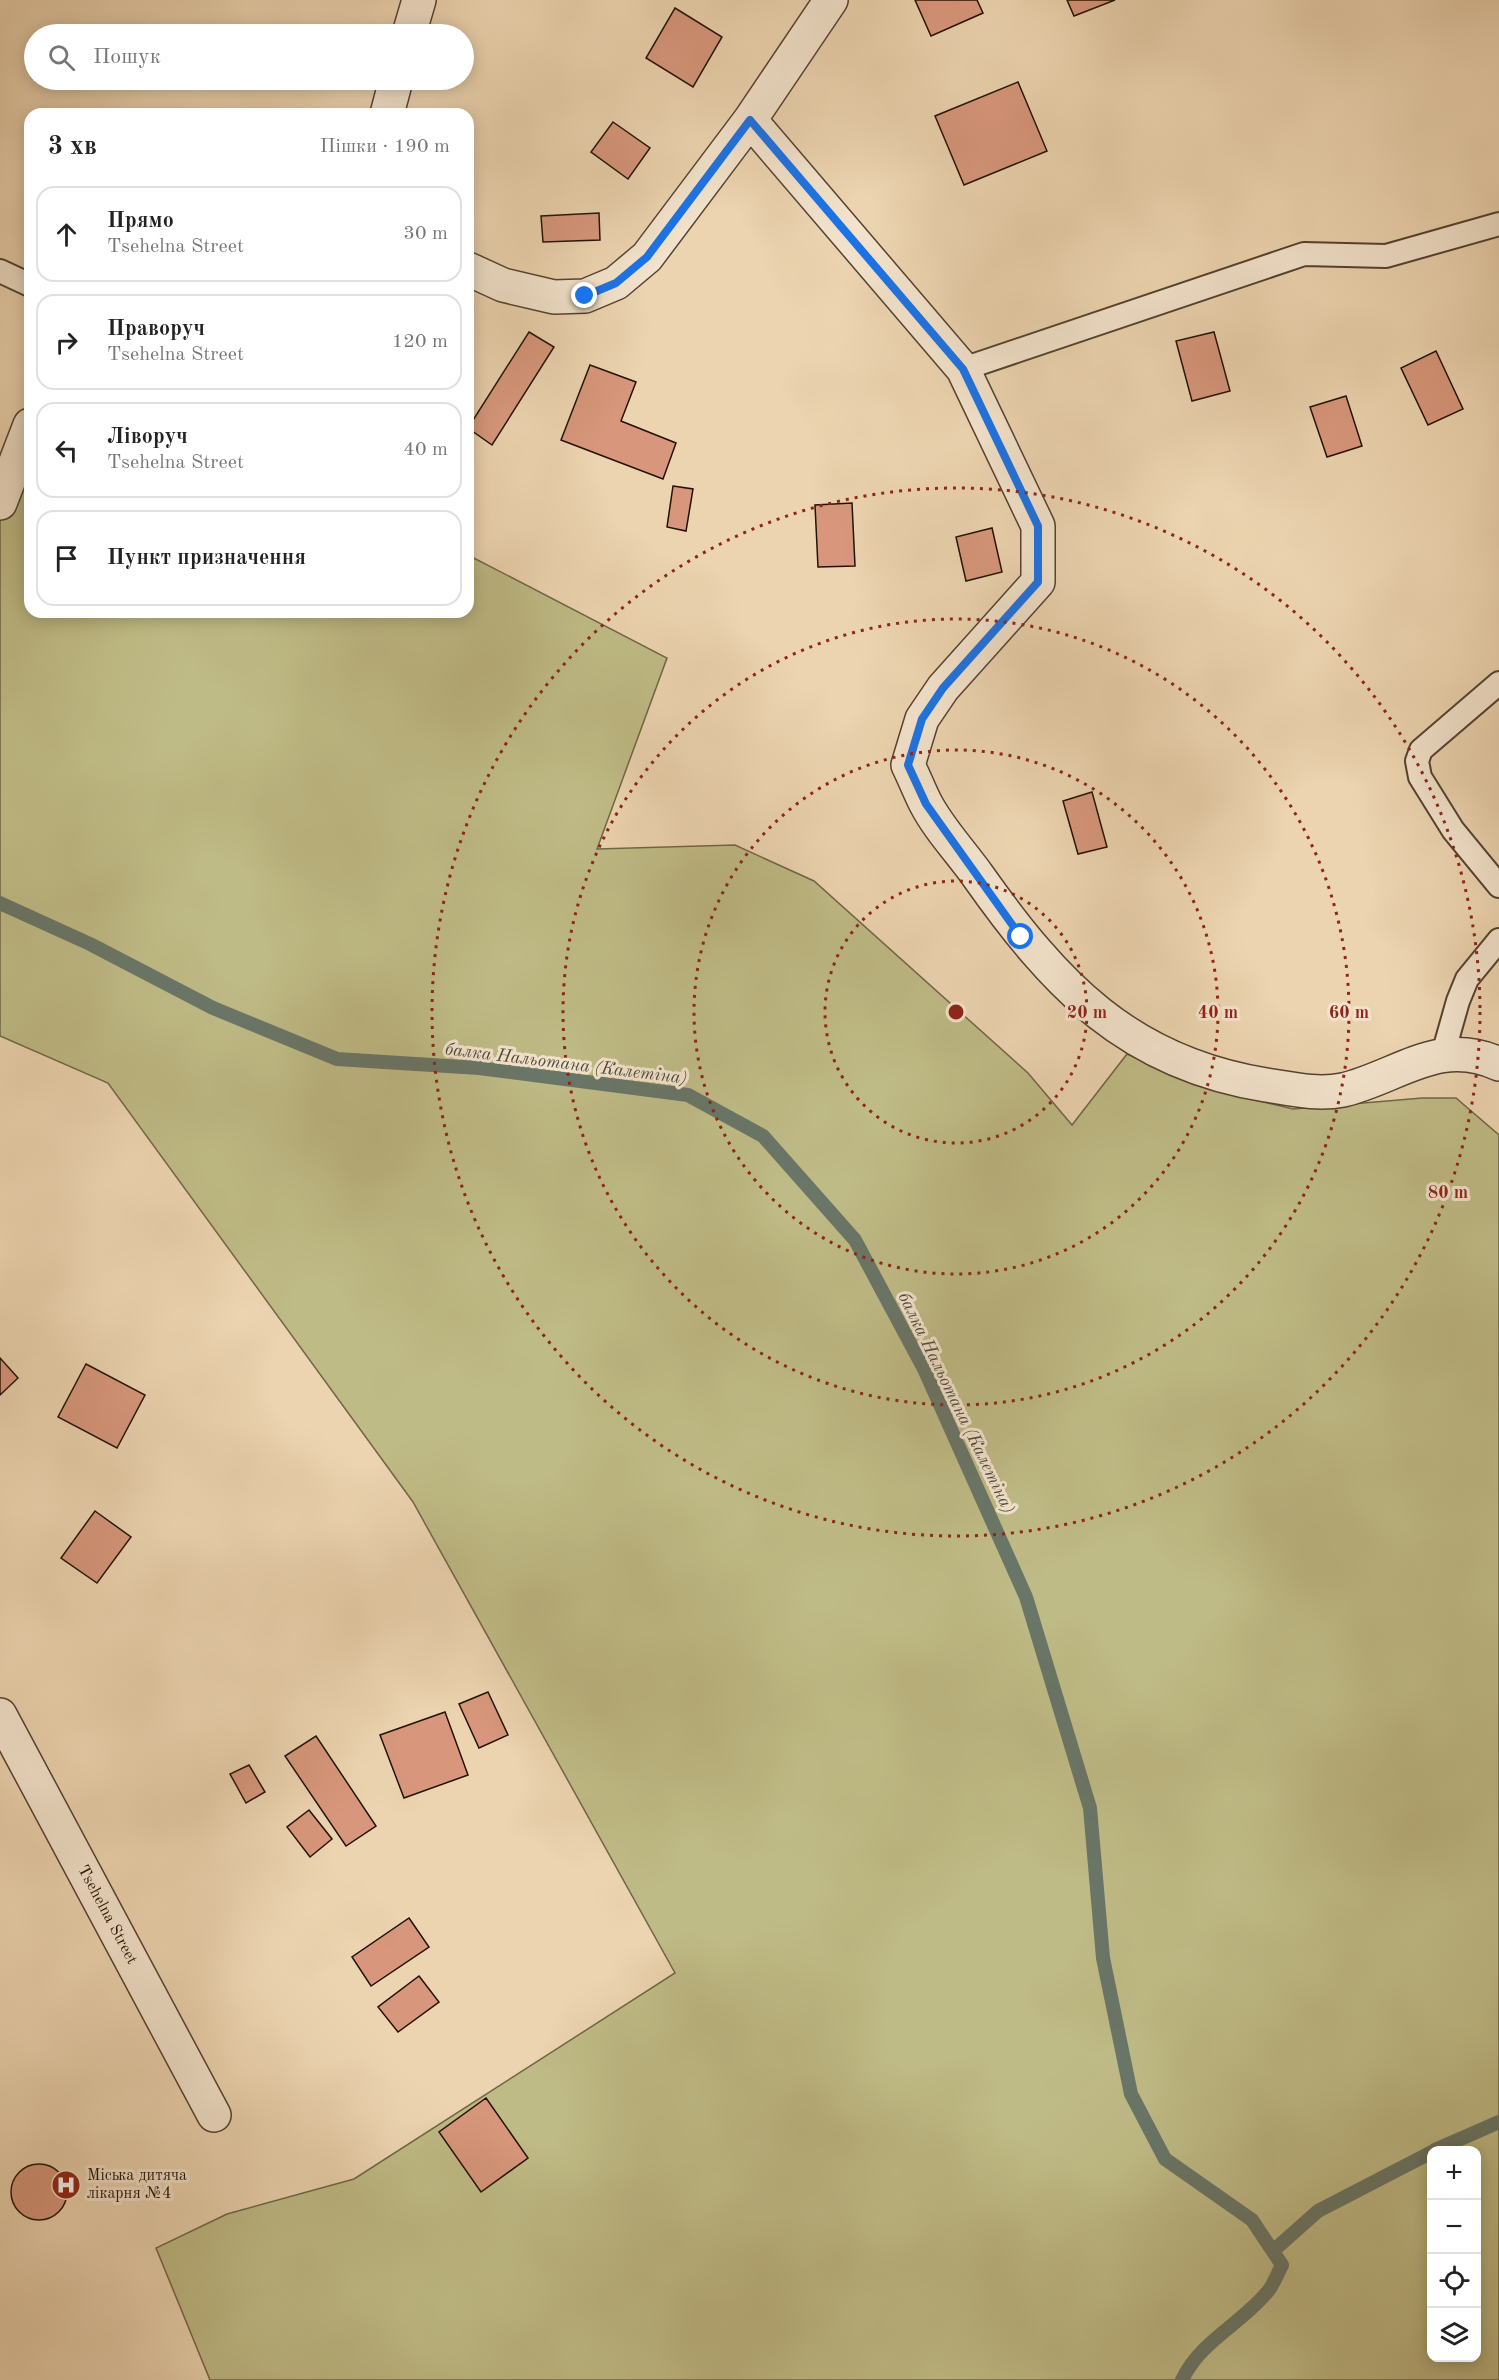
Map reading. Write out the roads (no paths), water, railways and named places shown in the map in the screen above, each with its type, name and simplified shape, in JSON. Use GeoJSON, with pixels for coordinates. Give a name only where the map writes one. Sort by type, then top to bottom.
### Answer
{"type":"FeatureCollection","features":[{"type":"Feature","properties":{"kind":"street"},"geometry":{"type":"LineString","coordinates":[[412,24],[419,0]]}},
{"type":"Feature","properties":{"kind":"street"},"geometry":{"type":"LineString","coordinates":[[474,272],[503,285],[554,297],[585,296],[616,283],[647,257],[750,120],[831,0]]}},
{"type":"Feature","properties":{"kind":"street"},"geometry":{"type":"LineString","coordinates":[[389,108],[393,90]]}},
{"type":"Feature","properties":{"kind":"street"},"geometry":{"type":"LineString","coordinates":[[750,120],[963,369],[1038,526],[1038,582],[943,688],[922,719],[908,765],[926,804],[1021,937],[1077,997],[1139,1041],[1183,1062],[1236,1080],[1311,1092],[1343,1090],[1443,1054],[1478,1057],[1499,1064]]}},
{"type":"Feature","properties":{"kind":"street"},"geometry":{"type":"LineString","coordinates":[[0,503],[24,441]]}},
{"type":"Feature","properties":{"kind":"street","name":"Tsehelna Street"},"geometry":{"type":"LineString","coordinates":[[0,1715],[214,2115]]}},
{"type":"Feature","properties":{"kind":"lane"},"geometry":{"type":"LineString","coordinates":[[963,369],[1304,254],[1386,256],[1499,224]]}},
{"type":"Feature","properties":{"kind":"lane"},"geometry":{"type":"LineString","coordinates":[[0,271],[24,282]]}},
{"type":"Feature","properties":{"kind":"lane"},"geometry":{"type":"LineString","coordinates":[[1499,683],[1421,750],[1417,761],[1420,777],[1453,830],[1499,886]]}},
{"type":"Feature","properties":{"kind":"lane"},"geometry":{"type":"LineString","coordinates":[[1443,1054],[1458,1001],[1467,979],[1499,940]]}},
{"type":"Feature","properties":{"kind":"waterway","name":"балка Нальотана (Калетіна)"},"geometry":{"type":"LineString","coordinates":[[0,903],[90,944],[213,1008],[337,1059],[479,1068],[688,1095],[763,1136],[855,1240],[924,1369],[1026,1597],[1090,1808],[1103,1958],[1131,2094],[1165,2159],[1252,2220],[1282,2265],[1269,2290],[1247,2313],[1200,2354],[1182,2380]]}},
{"type":"Feature","properties":{"kind":"waterway"},"geometry":{"type":"LineString","coordinates":[[1444,2146],[1499,2122]]}},
{"type":"Feature","properties":{"kind":"waterway"},"geometry":{"type":"LineString","coordinates":[[1273,2251],[1318,2211],[1427,2155]]}},
{"type":"Feature","properties":{"kind":"place","name":"Міська дитяча лікарня №4"},"geometry":{"type":"Point","coordinates":[66,2185]}}]}
